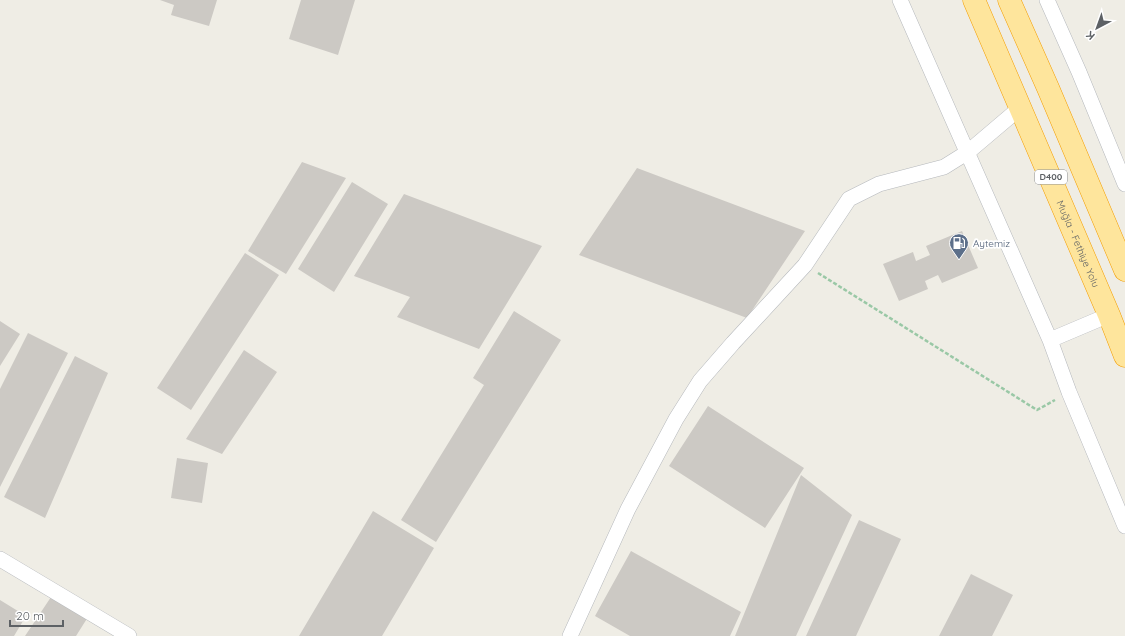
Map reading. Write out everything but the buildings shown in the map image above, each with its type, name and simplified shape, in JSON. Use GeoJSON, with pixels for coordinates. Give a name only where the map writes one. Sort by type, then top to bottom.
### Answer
{"type":"FeatureCollection","features":[{"type":"Feature","properties":{"kind":"highway","name":"Muğla - Fethiye Yolu"},"geometry":{"type":"LineString","coordinates":[[974,0],[1021,107],[1125,356]]}},
{"type":"Feature","properties":{"kind":"highway","name":"D400"},"geometry":{"type":"LineString","coordinates":[[1009,0],[1125,270]]}},
{"type":"Feature","properties":{"kind":"street"},"geometry":{"type":"LineString","coordinates":[[900,0],[1050,340],[1069,392],[1125,526]]}},
{"type":"Feature","properties":{"kind":"street"},"geometry":{"type":"LineString","coordinates":[[1047,0],[1079,72],[1125,184]]}},
{"type":"Feature","properties":{"kind":"street"},"geometry":{"type":"LineString","coordinates":[[570,636],[628,509],[676,419],[700,381],[733,343],[806,265],[849,199],[879,184],[944,167],[968,152],[1021,107]]}},
{"type":"Feature","properties":{"kind":"street"},"geometry":{"type":"LineString","coordinates":[[1050,340],[1109,315]]}},
{"type":"Feature","properties":{"kind":"street"},"geometry":{"type":"LineString","coordinates":[[0,559],[129,636]]}},
{"type":"Feature","properties":{"kind":"path"},"geometry":{"type":"LineString","coordinates":[[806,265],[1037,410],[1069,392]]}},
{"type":"Feature","properties":{"kind":"place","name":"Aytemiz"},"geometry":{"type":"Point","coordinates":[959,260]}}]}
